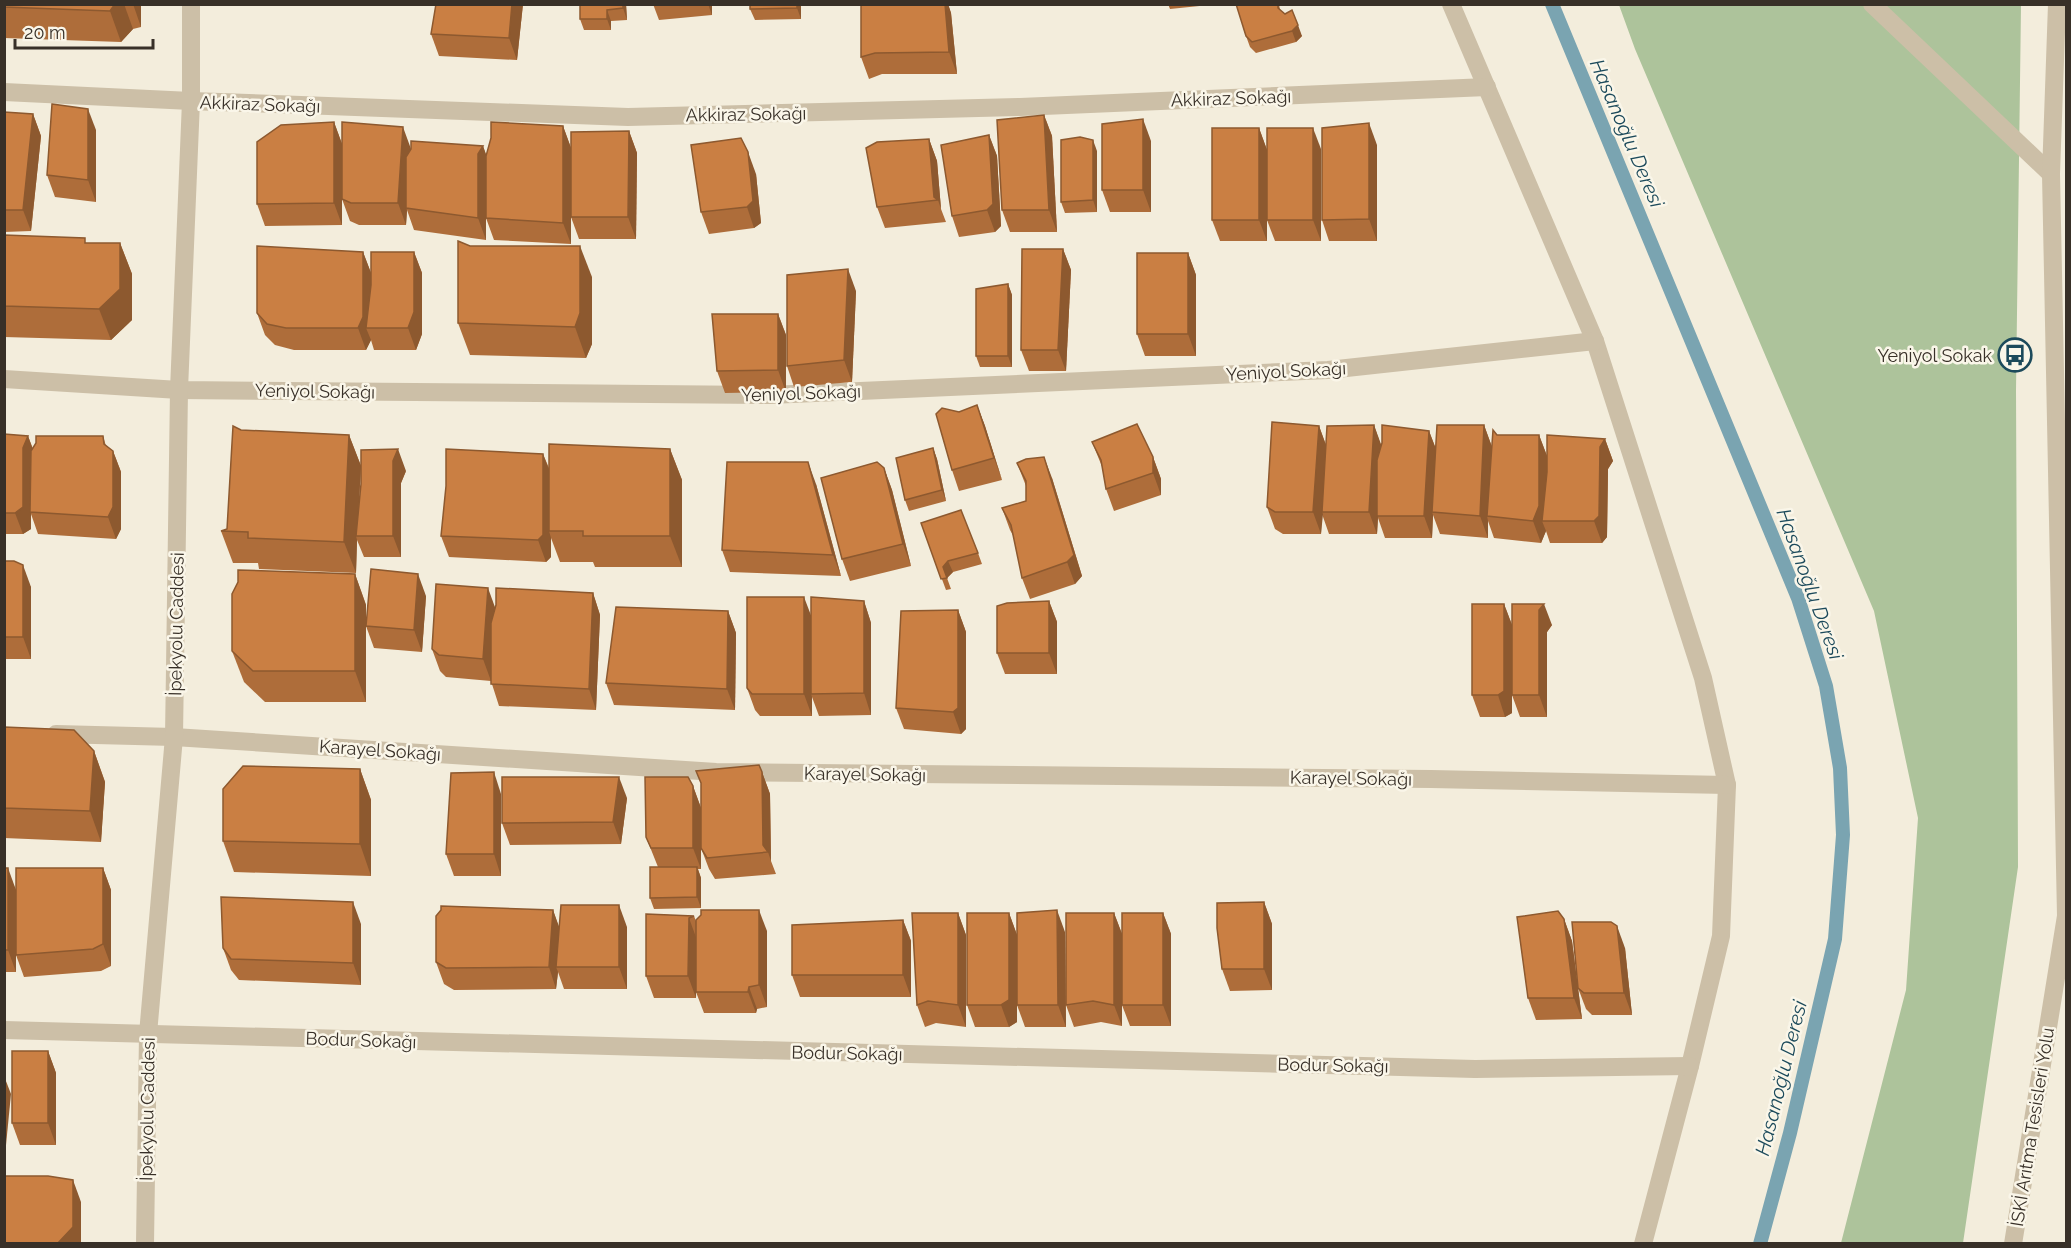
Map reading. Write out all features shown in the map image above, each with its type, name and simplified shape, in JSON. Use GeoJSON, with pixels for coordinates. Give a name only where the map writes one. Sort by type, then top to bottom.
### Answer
{"type":"FeatureCollection","features":[{"type":"Feature","properties":{"kind":"street","name":"İpekyolu Caddesi"},"geometry":{"type":"LineString","coordinates":[[145,1244],[148,1034],[174,737],[179,390],[191,101],[191,4]]}},
{"type":"Feature","properties":{"kind":"street"},"geometry":{"type":"LineString","coordinates":[[1451,4],[1595,341],[1703,678],[1727,785],[1721,936],[1690,1066],[1643,1244]]}},
{"type":"Feature","properties":{"kind":"street"},"geometry":{"type":"LineString","coordinates":[[1872,4],[2051,174]]}},
{"type":"Feature","properties":{"kind":"street","name":"İSKİ Arıtma Tesisleri Yolu"},"geometry":{"type":"LineString","coordinates":[[2013,1244],[2066,916],[2051,174],[2057,4]]}},
{"type":"Feature","properties":{"kind":"street","name":"Akkiraz Sokağı"},"geometry":{"type":"LineString","coordinates":[[4,93],[628,117],[1020,107],[1487,87]]}},
{"type":"Feature","properties":{"kind":"street","name":"Yeniyol Sokağı"},"geometry":{"type":"LineString","coordinates":[[4,379],[179,390],[770,395],[1328,370],[1595,341]]}},
{"type":"Feature","properties":{"kind":"street","name":"Karayel Sokağı"},"geometry":{"type":"LineString","coordinates":[[38,733],[174,737],[716,772],[1431,779],[1727,785]]}},
{"type":"Feature","properties":{"kind":"street","name":"Bodur Sokağı"},"geometry":{"type":"LineString","coordinates":[[4,1030],[1475,1069],[1690,1066]]}},
{"type":"Feature","properties":{"kind":"green space"},"geometry":{"type":"Polygon","coordinates":[[[1619,5],[2021,5],[2016,390],[2018,867],[1963,1243],[1841,1243],[1906,990],[1918,818],[1874,611],[1635,49],[1619,5]]]}},
{"type":"Feature","properties":{"kind":"building"},"geometry":{"type":"Polygon","coordinates":[[[4,4],[115,4],[110,11],[4,7],[4,4]]]}},
{"type":"Feature","properties":{"kind":"building"},"geometry":{"type":"Polygon","coordinates":[[[436,4],[512,4],[509,38],[431,34],[436,4]]]}},
{"type":"Feature","properties":{"kind":"building"},"geometry":{"type":"Polygon","coordinates":[[[580,4],[623,4],[623,8],[607,10],[607,19],[580,19],[580,4]]]}},
{"type":"Feature","properties":{"kind":"building"},"geometry":{"type":"Polygon","coordinates":[[[750,4],[797,4],[797,8],[750,9],[750,4]]]}},
{"type":"Feature","properties":{"kind":"building"},"geometry":{"type":"Polygon","coordinates":[[[861,4],[945,4],[949,52],[875,53],[861,57],[861,4]]]}},
{"type":"Feature","properties":{"kind":"building"},"geometry":{"type":"Polygon","coordinates":[[[1236,4],[1278,4],[1278,8],[1285,14],[1292,10],[1298,25],[1292,31],[1252,42],[1246,36],[1236,4]]]}},
{"type":"Feature","properties":{"kind":"building"},"geometry":{"type":"Polygon","coordinates":[[[52,104],[88,109],[88,180],[47,175],[52,104]]]}},
{"type":"Feature","properties":{"kind":"building"},"geometry":{"type":"Polygon","coordinates":[[[4,112],[33,114],[23,210],[4,210],[4,112]]]}},
{"type":"Feature","properties":{"kind":"building"},"geometry":{"type":"Polygon","coordinates":[[[1044,115],[1049,210],[1002,210],[997,120],[1044,115]]]}},
{"type":"Feature","properties":{"kind":"building"},"geometry":{"type":"Polygon","coordinates":[[[1143,119],[1143,190],[1102,190],[1102,124],[1143,119]]]}},
{"type":"Feature","properties":{"kind":"building"},"geometry":{"type":"Polygon","coordinates":[[[334,122],[334,203],[257,204],[257,142],[281,125],[334,122]]]}},
{"type":"Feature","properties":{"kind":"building"},"geometry":{"type":"Polygon","coordinates":[[[342,122],[403,127],[398,203],[351,203],[342,199],[342,122]]]}},
{"type":"Feature","properties":{"kind":"building"},"geometry":{"type":"Polygon","coordinates":[[[491,122],[563,126],[563,223],[486,218],[486,156],[491,138],[491,122]]]}},
{"type":"Feature","properties":{"kind":"building"},"geometry":{"type":"Polygon","coordinates":[[[1369,123],[1369,219],[1322,220],[1322,128],[1369,123]]]}},
{"type":"Feature","properties":{"kind":"building"},"geometry":{"type":"Polygon","coordinates":[[[1212,128],[1259,128],[1259,220],[1212,220],[1212,128]]]}},
{"type":"Feature","properties":{"kind":"building"},"geometry":{"type":"Polygon","coordinates":[[[1267,128],[1313,128],[1313,220],[1267,220],[1267,128]]]}},
{"type":"Feature","properties":{"kind":"building"},"geometry":{"type":"Polygon","coordinates":[[[629,131],[628,217],[571,217],[571,132],[629,131]]]}},
{"type":"Feature","properties":{"kind":"building"},"geometry":{"type":"Polygon","coordinates":[[[989,135],[993,204],[987,210],[952,216],[941,145],[989,135]]]}},
{"type":"Feature","properties":{"kind":"building"},"geometry":{"type":"Polygon","coordinates":[[[1080,137],[1093,140],[1093,200],[1061,202],[1061,140],[1080,137]]]}},
{"type":"Feature","properties":{"kind":"building"},"geometry":{"type":"Polygon","coordinates":[[[741,138],[748,152],[753,201],[747,207],[701,212],[691,145],[741,138]]]}},
{"type":"Feature","properties":{"kind":"building"},"geometry":{"type":"Polygon","coordinates":[[[929,139],[934,197],[938,200],[877,207],[866,148],[877,142],[929,139]]]}},
{"type":"Feature","properties":{"kind":"building"},"geometry":{"type":"Polygon","coordinates":[[[411,141],[483,146],[478,154],[478,218],[406,208],[406,157],[411,149],[411,141]]]}},
{"type":"Feature","properties":{"kind":"building"},"geometry":{"type":"Polygon","coordinates":[[[4,235],[85,238],[85,243],[120,243],[120,289],[99,309],[4,306],[4,235]]]}},
{"type":"Feature","properties":{"kind":"building"},"geometry":{"type":"Polygon","coordinates":[[[458,241],[470,246],[580,246],[580,313],[575,327],[458,323],[458,241]]]}},
{"type":"Feature","properties":{"kind":"building"},"geometry":{"type":"Polygon","coordinates":[[[257,246],[363,252],[363,317],[358,328],[286,328],[267,324],[257,313],[257,246]]]}},
{"type":"Feature","properties":{"kind":"building"},"geometry":{"type":"Polygon","coordinates":[[[1022,249],[1063,249],[1058,350],[1021,350],[1022,249]]]}},
{"type":"Feature","properties":{"kind":"building"},"geometry":{"type":"Polygon","coordinates":[[[371,252],[414,252],[414,312],[408,328],[366,328],[371,285],[371,252]]]}},
{"type":"Feature","properties":{"kind":"building"},"geometry":{"type":"Polygon","coordinates":[[[1137,253],[1188,253],[1188,334],[1137,334],[1137,253]]]}},
{"type":"Feature","properties":{"kind":"building"},"geometry":{"type":"Polygon","coordinates":[[[848,269],[844,360],[787,366],[787,275],[848,269]]]}},
{"type":"Feature","properties":{"kind":"building"},"geometry":{"type":"Polygon","coordinates":[[[1008,284],[1008,356],[976,356],[976,289],[1008,284]]]}},
{"type":"Feature","properties":{"kind":"building"},"geometry":{"type":"Polygon","coordinates":[[[712,314],[778,314],[778,370],[717,371],[712,314]]]}},
{"type":"Feature","properties":{"kind":"building"},"geometry":{"type":"Polygon","coordinates":[[[977,405],[994,458],[952,470],[936,414],[942,408],[959,412],[977,405]]]}},
{"type":"Feature","properties":{"kind":"building"},"geometry":{"type":"Polygon","coordinates":[[[1272,422],[1319,426],[1313,512],[1275,512],[1267,507],[1272,422]]]}},
{"type":"Feature","properties":{"kind":"building"},"geometry":{"type":"Polygon","coordinates":[[[1137,424],[1153,457],[1153,473],[1106,489],[1101,460],[1092,442],[1137,424]]]}},
{"type":"Feature","properties":{"kind":"building"},"geometry":{"type":"Polygon","coordinates":[[[1374,425],[1369,512],[1322,512],[1327,426],[1374,425]]]}},
{"type":"Feature","properties":{"kind":"building"},"geometry":{"type":"Polygon","coordinates":[[[1382,425],[1429,431],[1424,516],[1377,516],[1377,460],[1382,443],[1382,425]]]}},
{"type":"Feature","properties":{"kind":"building"},"geometry":{"type":"Polygon","coordinates":[[[1437,425],[1484,425],[1480,516],[1432,512],[1437,425]]]}},
{"type":"Feature","properties":{"kind":"building"},"geometry":{"type":"Polygon","coordinates":[[[233,426],[241,430],[349,435],[344,542],[248,538],[248,532],[221,531],[227,529],[233,426]]]}},
{"type":"Feature","properties":{"kind":"building"},"geometry":{"type":"Polygon","coordinates":[[[1493,430],[1497,435],[1539,435],[1539,506],[1533,521],[1487,516],[1493,430]]]}},
{"type":"Feature","properties":{"kind":"building"},"geometry":{"type":"Polygon","coordinates":[[[4,434],[28,436],[23,448],[23,507],[15,513],[4,513],[4,434]]]}},
{"type":"Feature","properties":{"kind":"building"},"geometry":{"type":"Polygon","coordinates":[[[1547,435],[1605,439],[1600,447],[1599,516],[1594,521],[1542,521],[1547,472],[1547,435]]]}},
{"type":"Feature","properties":{"kind":"building"},"geometry":{"type":"Polygon","coordinates":[[[36,436],[103,436],[104,444],[113,451],[113,507],[108,517],[30,512],[31,451],[36,443],[36,436]]]}},
{"type":"Feature","properties":{"kind":"building"},"geometry":{"type":"Polygon","coordinates":[[[549,444],[670,449],[670,536],[583,536],[583,531],[549,531],[549,444]]]}},
{"type":"Feature","properties":{"kind":"building"},"geometry":{"type":"Polygon","coordinates":[[[933,448],[942,490],[905,500],[896,458],[933,448]]]}},
{"type":"Feature","properties":{"kind":"building"},"geometry":{"type":"Polygon","coordinates":[[[398,449],[393,461],[393,536],[356,536],[361,484],[361,450],[398,449]]]}},
{"type":"Feature","properties":{"kind":"building"},"geometry":{"type":"Polygon","coordinates":[[[446,449],[543,454],[543,535],[538,540],[441,536],[446,486],[446,449]]]}},
{"type":"Feature","properties":{"kind":"building"},"geometry":{"type":"Polygon","coordinates":[[[1044,457],[1074,555],[1067,562],[1022,578],[1011,525],[1002,508],[1026,501],[1026,481],[1017,463],[1026,459],[1044,457]]]}},
{"type":"Feature","properties":{"kind":"building"},"geometry":{"type":"Polygon","coordinates":[[[727,462],[808,462],[833,555],[722,550],[727,462]]]}},
{"type":"Feature","properties":{"kind":"building"},"geometry":{"type":"Polygon","coordinates":[[[877,462],[884,468],[903,544],[842,559],[821,478],[877,462]]]}},
{"type":"Feature","properties":{"kind":"building"},"geometry":{"type":"Polygon","coordinates":[[[961,510],[978,553],[948,561],[943,567],[947,578],[941,579],[921,523],[961,510]]]}},
{"type":"Feature","properties":{"kind":"building"},"geometry":{"type":"Polygon","coordinates":[[[4,561],[14,561],[23,565],[23,637],[4,637],[4,561]]]}},
{"type":"Feature","properties":{"kind":"building"},"geometry":{"type":"Polygon","coordinates":[[[371,569],[418,574],[414,630],[366,626],[371,569]]]}},
{"type":"Feature","properties":{"kind":"building"},"geometry":{"type":"Polygon","coordinates":[[[238,570],[355,574],[355,671],[253,671],[232,651],[232,594],[238,582],[238,570]]]}},
{"type":"Feature","properties":{"kind":"building"},"geometry":{"type":"Polygon","coordinates":[[[436,584],[488,588],[483,659],[439,655],[432,649],[436,584]]]}},
{"type":"Feature","properties":{"kind":"building"},"geometry":{"type":"Polygon","coordinates":[[[496,588],[593,593],[589,689],[491,684],[491,623],[496,605],[496,588]]]}},
{"type":"Feature","properties":{"kind":"building"},"geometry":{"type":"Polygon","coordinates":[[[747,597],[804,597],[804,694],[752,694],[747,688],[747,597]]]}},
{"type":"Feature","properties":{"kind":"building"},"geometry":{"type":"Polygon","coordinates":[[[811,597],[864,601],[864,693],[811,694],[811,597]]]}},
{"type":"Feature","properties":{"kind":"building"},"geometry":{"type":"Polygon","coordinates":[[[1049,601],[1049,653],[997,653],[997,606],[1007,603],[1049,601]]]}},
{"type":"Feature","properties":{"kind":"building"},"geometry":{"type":"Polygon","coordinates":[[[1472,604],[1504,604],[1504,691],[1498,695],[1472,695],[1472,604]]]}},
{"type":"Feature","properties":{"kind":"building"},"geometry":{"type":"Polygon","coordinates":[[[1512,604],[1544,604],[1539,610],[1539,695],[1512,695],[1512,604]]]}},
{"type":"Feature","properties":{"kind":"building"},"geometry":{"type":"Polygon","coordinates":[[[616,607],[728,611],[727,689],[606,683],[616,607]]]}},
{"type":"Feature","properties":{"kind":"building"},"geometry":{"type":"Polygon","coordinates":[[[958,610],[958,708],[953,712],[896,708],[901,611],[958,610]]]}},
{"type":"Feature","properties":{"kind":"building"},"geometry":{"type":"Polygon","coordinates":[[[4,727],[74,730],[94,751],[90,811],[4,808],[4,727]]]}},
{"type":"Feature","properties":{"kind":"building"},"geometry":{"type":"Polygon","coordinates":[[[759,765],[762,772],[763,845],[768,852],[707,858],[701,848],[701,783],[696,771],[759,765]]]}},
{"type":"Feature","properties":{"kind":"building"},"geometry":{"type":"Polygon","coordinates":[[[243,766],[360,769],[360,844],[223,841],[223,789],[243,766]]]}},
{"type":"Feature","properties":{"kind":"building"},"geometry":{"type":"Polygon","coordinates":[[[494,772],[494,854],[446,854],[451,773],[494,772]]]}},
{"type":"Feature","properties":{"kind":"building"},"geometry":{"type":"Polygon","coordinates":[[[502,777],[619,777],[613,822],[502,823],[502,777]]]}},
{"type":"Feature","properties":{"kind":"building"},"geometry":{"type":"Polygon","coordinates":[[[645,777],[688,777],[693,786],[693,848],[651,848],[646,837],[645,777]]]}},
{"type":"Feature","properties":{"kind":"building"},"geometry":{"type":"Polygon","coordinates":[[[650,867],[697,867],[697,897],[650,898],[650,867]]]}},
{"type":"Feature","properties":{"kind":"building"},"geometry":{"type":"Polygon","coordinates":[[[4,868],[8,868],[8,950],[4,950],[4,868]]]}},
{"type":"Feature","properties":{"kind":"building"},"geometry":{"type":"Polygon","coordinates":[[[16,868],[103,868],[103,944],[93,949],[16,955],[16,868]]]}},
{"type":"Feature","properties":{"kind":"building"},"geometry":{"type":"Polygon","coordinates":[[[221,897],[353,902],[353,963],[231,959],[223,948],[221,897]]]}},
{"type":"Feature","properties":{"kind":"building"},"geometry":{"type":"Polygon","coordinates":[[[1264,902],[1264,969],[1222,969],[1217,928],[1217,903],[1264,902]]]}},
{"type":"Feature","properties":{"kind":"building"},"geometry":{"type":"Polygon","coordinates":[[[561,905],[619,905],[619,967],[556,967],[561,905]]]}},
{"type":"Feature","properties":{"kind":"building"},"geometry":{"type":"Polygon","coordinates":[[[441,906],[553,910],[549,967],[446,968],[436,962],[436,916],[441,906]]]}},
{"type":"Feature","properties":{"kind":"building"},"geometry":{"type":"Polygon","coordinates":[[[701,910],[759,910],[759,985],[749,987],[748,992],[696,992],[696,920],[701,915],[701,910]]]}},
{"type":"Feature","properties":{"kind":"building"},"geometry":{"type":"Polygon","coordinates":[[[1057,910],[1058,1005],[1017,1005],[1017,913],[1057,910]]]}},
{"type":"Feature","properties":{"kind":"building"},"geometry":{"type":"Polygon","coordinates":[[[1558,911],[1564,919],[1574,998],[1528,998],[1517,917],[1558,911]]]}},
{"type":"Feature","properties":{"kind":"building"},"geometry":{"type":"Polygon","coordinates":[[[912,913],[958,913],[958,1005],[928,1001],[917,1005],[912,913]]]}},
{"type":"Feature","properties":{"kind":"building"},"geometry":{"type":"Polygon","coordinates":[[[967,913],[1009,913],[1009,1000],[1001,1005],[967,1005],[967,913]]]}},
{"type":"Feature","properties":{"kind":"building"},"geometry":{"type":"Polygon","coordinates":[[[1066,913],[1114,913],[1114,1005],[1093,1001],[1066,1005],[1066,913]]]}},
{"type":"Feature","properties":{"kind":"building"},"geometry":{"type":"Polygon","coordinates":[[[1122,913],[1163,913],[1163,1005],[1122,1005],[1122,913]]]}},
{"type":"Feature","properties":{"kind":"building"},"geometry":{"type":"Polygon","coordinates":[[[646,914],[694,916],[689,918],[688,976],[646,976],[646,914]]]}},
{"type":"Feature","properties":{"kind":"building"},"geometry":{"type":"Polygon","coordinates":[[[903,920],[903,975],[792,975],[792,925],[903,920]]]}},
{"type":"Feature","properties":{"kind":"building"},"geometry":{"type":"Polygon","coordinates":[[[1572,922],[1611,922],[1617,926],[1624,993],[1584,993],[1578,988],[1572,922]]]}},
{"type":"Feature","properties":{"kind":"building"},"geometry":{"type":"Polygon","coordinates":[[[12,1051],[48,1051],[48,1123],[12,1123],[12,1051]]]}},
{"type":"Feature","properties":{"kind":"building"},"geometry":{"type":"Polygon","coordinates":[[[4,1176],[48,1176],[73,1180],[73,1227],[57,1244],[4,1244],[4,1176]]]}},
{"type":"Feature","properties":{"kind":"waterway","name":"Hasanoğlu Deresi"},"geometry":{"type":"LineString","coordinates":[[1552,4],[1798,598],[1826,686],[1840,768],[1843,835],[1835,939],[1790,1133],[1760,1244]]}},
{"type":"Feature","properties":{"kind":"place","name":"Yeniyol Sokak"},"geometry":{"type":"Point","coordinates":[2015,355]}}]}
